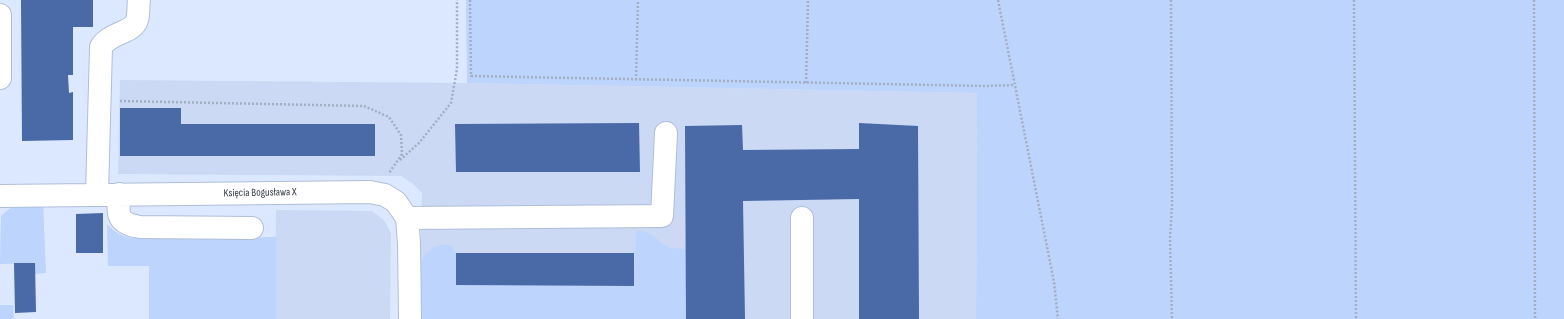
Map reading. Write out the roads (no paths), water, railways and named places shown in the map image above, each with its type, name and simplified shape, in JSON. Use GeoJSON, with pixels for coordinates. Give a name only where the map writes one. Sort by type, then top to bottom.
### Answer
{"type":"FeatureCollection","features":[{"type":"Feature","properties":{"kind":"street"},"geometry":{"type":"LineString","coordinates":[[139,0],[135,24],[108,39],[104,42],[102,47],[100,101],[108,194],[118,211],[119,217],[124,223],[130,226],[140,227],[252,228]]}},
{"type":"Feature","properties":{"kind":"street"},"geometry":{"type":"LineString","coordinates":[[0,15],[0,78]]}},
{"type":"Feature","properties":{"kind":"street"},"geometry":{"type":"LineString","coordinates":[[410,319],[409,244],[407,218],[662,216],[666,133]]}},
{"type":"Feature","properties":{"kind":"street","name":"Księcia Bogusława X"},"geometry":{"type":"LineString","coordinates":[[0,196],[370,192],[385,195],[396,202],[407,218]]}},
{"type":"Feature","properties":{"kind":"street"},"geometry":{"type":"LineString","coordinates":[[802,218],[802,319]]}}]}
